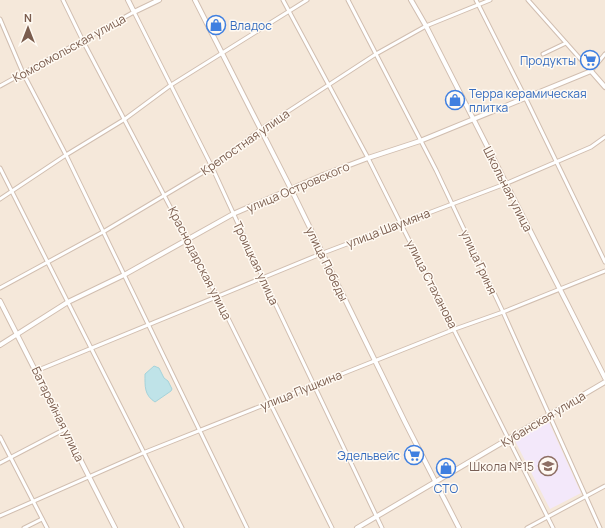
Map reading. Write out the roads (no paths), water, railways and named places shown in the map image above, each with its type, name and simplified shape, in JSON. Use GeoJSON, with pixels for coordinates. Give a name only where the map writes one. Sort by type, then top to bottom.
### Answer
{"type":"FeatureCollection","features":[{"type":"Feature","properties":{"kind":"street","name":"Краснодарская улица"},"geometry":{"type":"LineString","coordinates":[[63,0],[217,296],[332,528]]}},
{"type":"Feature","properties":{"kind":"street","name":"Троицкая улица"},"geometry":{"type":"LineString","coordinates":[[128,0],[212,167],[382,528]]}},
{"type":"Feature","properties":{"kind":"street","name":"Комсомольская улица"},"geometry":{"type":"LineString","coordinates":[[0,86],[134,12],[159,0]]}},
{"type":"Feature","properties":{"kind":"street","name":"улица Победы"},"geometry":{"type":"LineString","coordinates":[[195,0],[221,54],[291,188],[458,528]]}},
{"type":"Feature","properties":{"kind":"street","name":"улица Стаханова"},"geometry":{"type":"LineString","coordinates":[[283,0],[368,158],[455,329],[553,528]]}},
{"type":"Feature","properties":{"kind":"street"},"geometry":{"type":"LineString","coordinates":[[0,199],[66,155],[125,119],[171,85],[307,0]]}},
{"type":"Feature","properties":{"kind":"street","name":"улица Гриня"},"geometry":{"type":"LineString","coordinates":[[348,0],[452,204],[503,312],[600,528]]}},
{"type":"Feature","properties":{"kind":"street","name":"Школьная улица"},"geometry":{"type":"LineString","coordinates":[[411,0],[426,26],[505,184],[605,378]]}},
{"type":"Feature","properties":{"kind":"street"},"geometry":{"type":"LineString","coordinates":[[476,0],[605,262]]}},
{"type":"Feature","properties":{"kind":"street","name":"Крепостная улица"},"geometry":{"type":"LineString","coordinates":[[0,288],[103,232],[212,167],[261,129],[376,54],[426,26],[490,0]]}},
{"type":"Feature","properties":{"kind":"street"},"geometry":{"type":"LineString","coordinates":[[528,0],[605,87]]}},
{"type":"Feature","properties":{"kind":"street"},"geometry":{"type":"LineString","coordinates":[[0,19],[24,73],[66,155],[247,528]]}},
{"type":"Feature","properties":{"kind":"street"},"geometry":{"type":"LineString","coordinates":[[543,54],[566,43]]}},
{"type":"Feature","properties":{"kind":"street","name":"улица Островского"},"geometry":{"type":"LineString","coordinates":[[0,345],[68,302],[124,275],[233,214],[291,188],[368,158],[420,141],[591,71],[605,54]]}},
{"type":"Feature","properties":{"kind":"street","name":"улица Шаумяна"},"geometry":{"type":"LineString","coordinates":[[36,371],[323,253],[505,184],[590,147],[605,138]]}},
{"type":"Feature","properties":{"kind":"street"},"geometry":{"type":"LineString","coordinates":[[0,168],[180,528]]}},
{"type":"Feature","properties":{"kind":"street","name":"улица Пушкина"},"geometry":{"type":"LineString","coordinates":[[0,516],[89,476],[143,454],[455,329],[560,290],[605,271]]}},
{"type":"Feature","properties":{"kind":"street","name":"Батарейная улица"},"geometry":{"type":"LineString","coordinates":[[0,301],[115,528]]}},
{"type":"Feature","properties":{"kind":"street","name":"Кубанская улица"},"geometry":{"type":"LineString","coordinates":[[357,528],[605,382]]}},
{"type":"Feature","properties":{"kind":"street"},"geometry":{"type":"LineString","coordinates":[[0,463],[65,429]]}},
{"type":"Feature","properties":{"kind":"street"},"geometry":{"type":"LineString","coordinates":[[0,436],[47,528]]}},
{"type":"Feature","properties":{"kind":"street"},"geometry":{"type":"LineString","coordinates":[[527,528],[585,495],[605,486]]}},
{"type":"Feature","properties":{"kind":"street"},"geometry":{"type":"LineString","coordinates":[[24,528],[42,519]]}},
{"type":"Feature","properties":{"kind":"water"},"geometry":{"type":"Polygon","coordinates":[[[154,366],[159,368],[172,389],[155,402],[147,393],[145,382],[145,374],[154,366]]]}},
{"type":"Feature","properties":{"kind":"place","name":"Владос"},"geometry":{"type":"Point","coordinates":[216,25]}},
{"type":"Feature","properties":{"kind":"place","name":"Продукты"},"geometry":{"type":"Point","coordinates":[590,60]}},
{"type":"Feature","properties":{"kind":"place","name":"Терра керамическая плитка"},"geometry":{"type":"Point","coordinates":[455,100]}},
{"type":"Feature","properties":{"kind":"place","name":"Эдельвейс"},"geometry":{"type":"Point","coordinates":[414,455]}},
{"type":"Feature","properties":{"kind":"place","name":"Школа №15"},"geometry":{"type":"Point","coordinates":[548,466]}},
{"type":"Feature","properties":{"kind":"place","name":"СТО"},"geometry":{"type":"Point","coordinates":[446,468]}}]}
